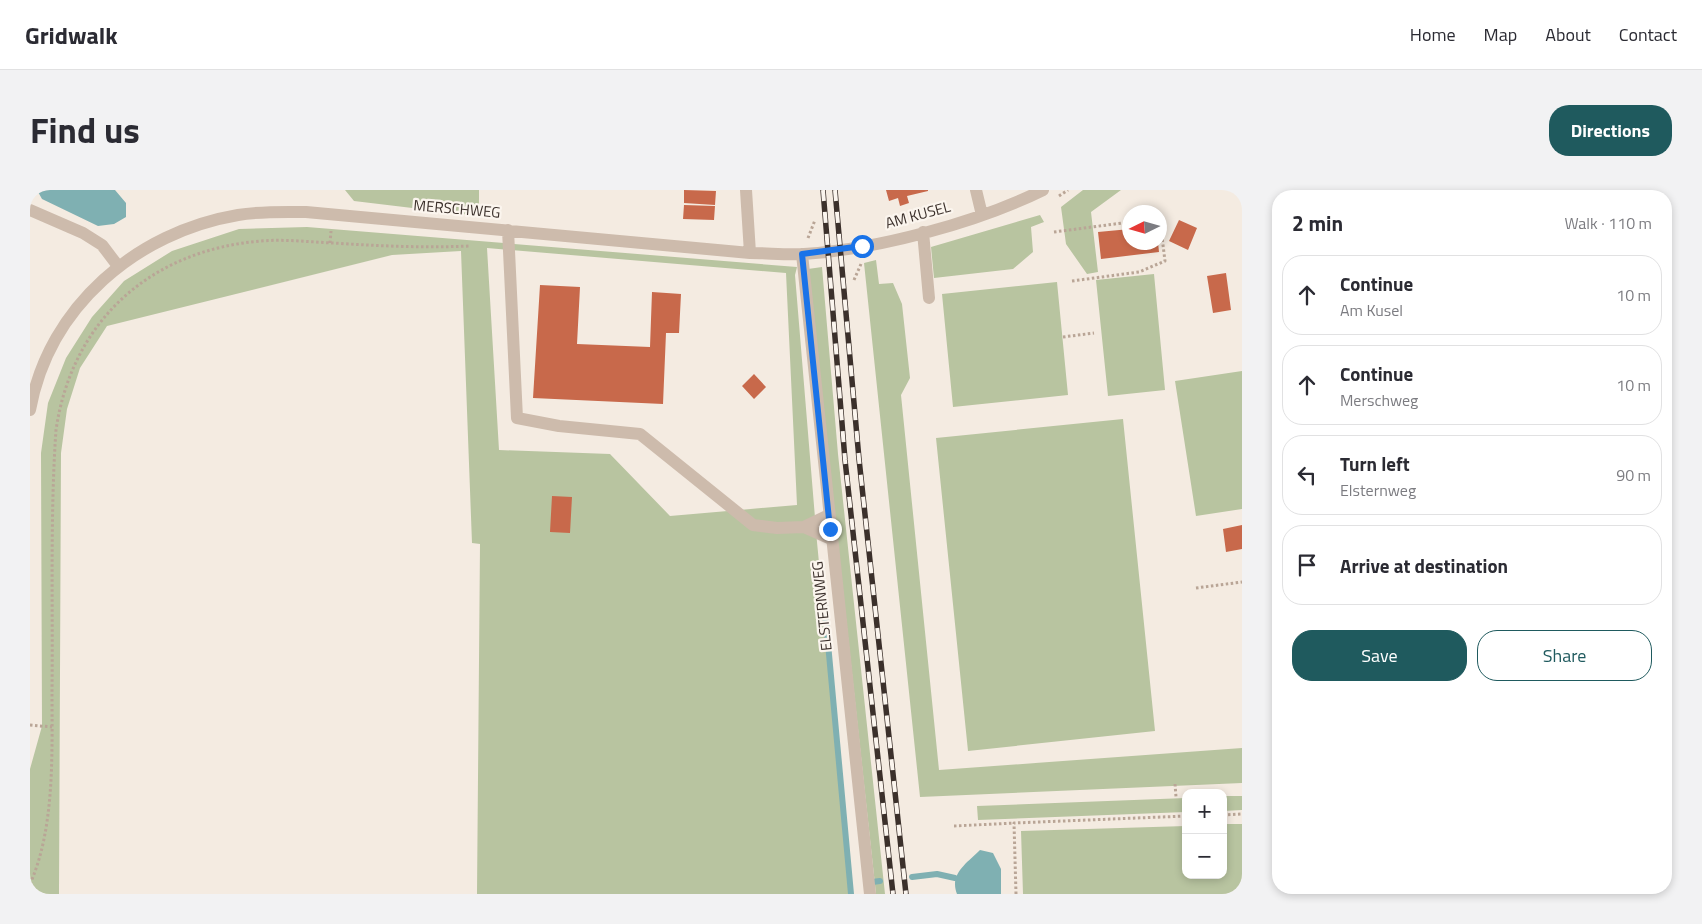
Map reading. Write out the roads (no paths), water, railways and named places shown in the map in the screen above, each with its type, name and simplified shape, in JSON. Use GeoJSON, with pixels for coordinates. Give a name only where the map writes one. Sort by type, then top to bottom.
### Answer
{"type":"FeatureCollection","features":[{"type":"Feature","properties":{"kind":"street"},"geometry":{"type":"LineString","coordinates":[[746,190],[750,253]]}},
{"type":"Feature","properties":{"kind":"street"},"geometry":{"type":"LineString","coordinates":[[976,190],[982,214]]}},
{"type":"Feature","properties":{"kind":"street","name":"AM KUSEL"},"geometry":{"type":"LineString","coordinates":[[827,252],[923,232],[982,214],[1043,190]]}},
{"type":"Feature","properties":{"kind":"street"},"geometry":{"type":"LineString","coordinates":[[30,210],[84,233],[102,245],[118,266]]}},
{"type":"Feature","properties":{"kind":"street","name":"MERSCHWEG"},"geometry":{"type":"LineString","coordinates":[[30,410],[41,370],[65,323],[93,289],[118,266],[143,248],[182,230],[216,219],[255,212],[306,212],[750,253],[802,254],[827,252]]}},
{"type":"Feature","properties":{"kind":"street"},"geometry":{"type":"LineString","coordinates":[[508,230],[517,418],[559,426],[640,434],[752,525],[777,528],[804,527],[829,515]]}},
{"type":"Feature","properties":{"kind":"street"},"geometry":{"type":"LineString","coordinates":[[923,232],[930,298]]}},
{"type":"Feature","properties":{"kind":"street","name":"ELSTERNWEG"},"geometry":{"type":"LineString","coordinates":[[802,254],[870,894]]}},
{"type":"Feature","properties":{"kind":"street"},"geometry":{"type":"LineString","coordinates":[[804,527],[831,539]]}},
{"type":"Feature","properties":{"kind":"water"},"geometry":{"type":"Polygon","coordinates":[[[37,190],[115,190],[126,203],[126,217],[114,224],[98,226],[42,199],[37,190]]]}},
{"type":"Feature","properties":{"kind":"water"},"geometry":{"type":"Polygon","coordinates":[[[980,850],[993,853],[1001,869],[1001,894],[957,894],[955,881],[957,875],[965,864],[980,850]]]}},
{"type":"Feature","properties":{"kind":"waterway"},"geometry":{"type":"LineString","coordinates":[[821,567],[851,894]]}},
{"type":"Feature","properties":{"kind":"waterway"},"geometry":{"type":"LineString","coordinates":[[912,877],[937,874],[955,878]]}},
{"type":"Feature","properties":{"kind":"waterway"},"geometry":{"type":"LineString","coordinates":[[872,882],[880,881]]}},
{"type":"Feature","properties":{"kind":"railway"},"geometry":{"type":"LineString","coordinates":[[823,190],[845,460],[893,894]]}},
{"type":"Feature","properties":{"kind":"railway"},"geometry":{"type":"LineString","coordinates":[[835,190],[859,459],[906,894]]}}]}
